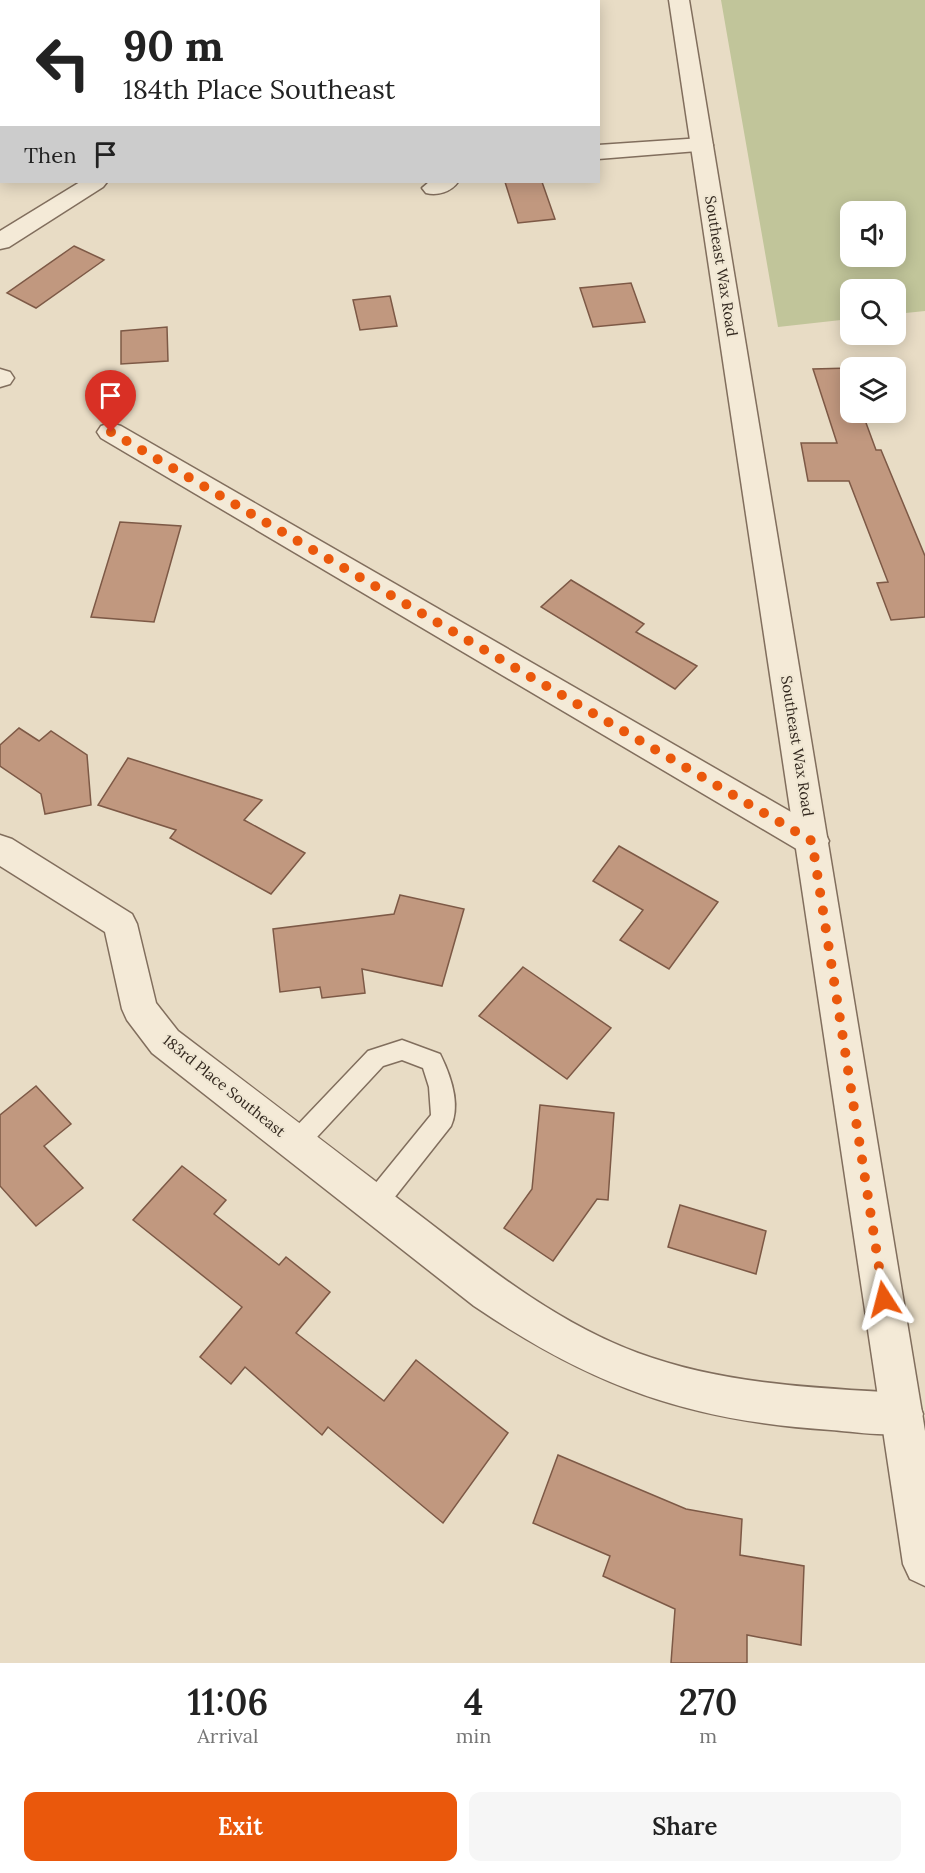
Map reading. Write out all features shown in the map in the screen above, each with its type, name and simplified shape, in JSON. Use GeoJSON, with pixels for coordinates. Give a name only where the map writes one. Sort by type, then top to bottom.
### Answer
{"type":"FeatureCollection","features":[{"type":"Feature","properties":{"kind":"street","name":"Southeast Wax Road"},"geometry":{"type":"LineString","coordinates":[[679,0],[925,1564]]}},
{"type":"Feature","properties":{"kind":"street"},"geometry":{"type":"LineString","coordinates":[[600,152],[702,145]]}},
{"type":"Feature","properties":{"kind":"street"},"geometry":{"type":"LineString","coordinates":[[0,242],[93,183]]}},
{"type":"Feature","properties":{"kind":"street"},"geometry":{"type":"LineString","coordinates":[[111,432],[812,841]]}},
{"type":"Feature","properties":{"kind":"street","name":"183rd Place Southeast"},"geometry":{"type":"LineString","coordinates":[[0,849],[120,924],[140,1009],[165,1042],[488,1292],[535,1323],[601,1359],[656,1380],[721,1398],[785,1408],[902,1414]]}},
{"type":"Feature","properties":{"kind":"lane","name":"183rd Place Southeast"},"geometry":{"type":"LineString","coordinates":[[296,1143],[376,1058],[402,1050],[432,1061],[441,1088],[443,1119],[374,1204]]}},
{"type":"Feature","properties":{"kind":"green space"},"geometry":{"type":"Polygon","coordinates":[[[721,0],[925,0],[925,311],[906,313],[906,279],[840,279],[840,320],[778,327],[721,0]]]}},
{"type":"Feature","properties":{"kind":"building"},"geometry":{"type":"Polygon","coordinates":[[[505,183],[542,183],[555,219],[518,223],[505,183]]]}},
{"type":"Feature","properties":{"kind":"building"},"geometry":{"type":"Polygon","coordinates":[[[74,246],[104,260],[36,308],[7,293],[74,246]]]}},
{"type":"Feature","properties":{"kind":"building"},"geometry":{"type":"Polygon","coordinates":[[[631,283],[645,322],[593,327],[580,288],[631,283]]]}},
{"type":"Feature","properties":{"kind":"building"},"geometry":{"type":"Polygon","coordinates":[[[390,296],[397,326],[360,330],[353,300],[390,296]]]}},
{"type":"Feature","properties":{"kind":"building"},"geometry":{"type":"Polygon","coordinates":[[[167,327],[168,361],[121,364],[121,331],[167,327]]]}},
{"type":"Feature","properties":{"kind":"building"},"geometry":{"type":"Polygon","coordinates":[[[840,368],[840,423],[866,423],[876,450],[881,450],[925,556],[925,617],[891,620],[877,583],[888,582],[849,481],[808,481],[801,443],[837,443],[813,369],[840,368]]]}},
{"type":"Feature","properties":{"kind":"building"},"geometry":{"type":"Polygon","coordinates":[[[120,522],[181,526],[154,622],[91,617],[120,522]]]}},
{"type":"Feature","properties":{"kind":"building"},"geometry":{"type":"Polygon","coordinates":[[[571,580],[644,624],[636,632],[697,666],[675,689],[541,607],[571,580]]]}},
{"type":"Feature","properties":{"kind":"building"},"geometry":{"type":"Polygon","coordinates":[[[19,728],[39,741],[51,731],[87,755],[91,805],[45,814],[41,794],[0,766],[0,745],[19,728]]]}},
{"type":"Feature","properties":{"kind":"building"},"geometry":{"type":"Polygon","coordinates":[[[128,758],[262,800],[244,820],[305,853],[271,894],[170,838],[176,830],[98,805],[128,758]]]}},
{"type":"Feature","properties":{"kind":"building"},"geometry":{"type":"Polygon","coordinates":[[[619,846],[718,902],[669,969],[620,940],[643,910],[593,881],[619,846]]]}},
{"type":"Feature","properties":{"kind":"building"},"geometry":{"type":"Polygon","coordinates":[[[400,895],[464,909],[442,986],[362,969],[365,993],[322,998],[320,987],[280,992],[273,929],[394,914],[400,895]]]}},
{"type":"Feature","properties":{"kind":"building"},"geometry":{"type":"Polygon","coordinates":[[[523,967],[611,1028],[567,1079],[479,1016],[523,967]]]}},
{"type":"Feature","properties":{"kind":"building"},"geometry":{"type":"Polygon","coordinates":[[[36,1086],[71,1124],[44,1146],[83,1188],[36,1226],[0,1186],[0,1115],[36,1086]]]}},
{"type":"Feature","properties":{"kind":"building"},"geometry":{"type":"Polygon","coordinates":[[[540,1105],[614,1113],[608,1200],[597,1199],[553,1261],[504,1228],[532,1189],[540,1105]]]}},
{"type":"Feature","properties":{"kind":"building"},"geometry":{"type":"Polygon","coordinates":[[[182,1166],[226,1200],[214,1214],[279,1265],[286,1257],[330,1292],[296,1333],[384,1401],[416,1360],[508,1433],[443,1523],[328,1427],[322,1435],[245,1367],[231,1384],[200,1357],[242,1307],[133,1220],[182,1166]]]}},
{"type":"Feature","properties":{"kind":"building"},"geometry":{"type":"Polygon","coordinates":[[[680,1205],[766,1231],[756,1274],[668,1247],[680,1205]]]}},
{"type":"Feature","properties":{"kind":"building"},"geometry":{"type":"Polygon","coordinates":[[[558,1455],[686,1509],[742,1519],[740,1555],[804,1566],[801,1645],[747,1635],[747,1663],[671,1663],[675,1609],[603,1576],[610,1556],[533,1523],[558,1455]]]}},
{"type":"Feature","properties":{"kind":"route"},"geometry":{"type":"LineString","coordinates":[[111,432],[812,841],[884,1299]]}}]}
